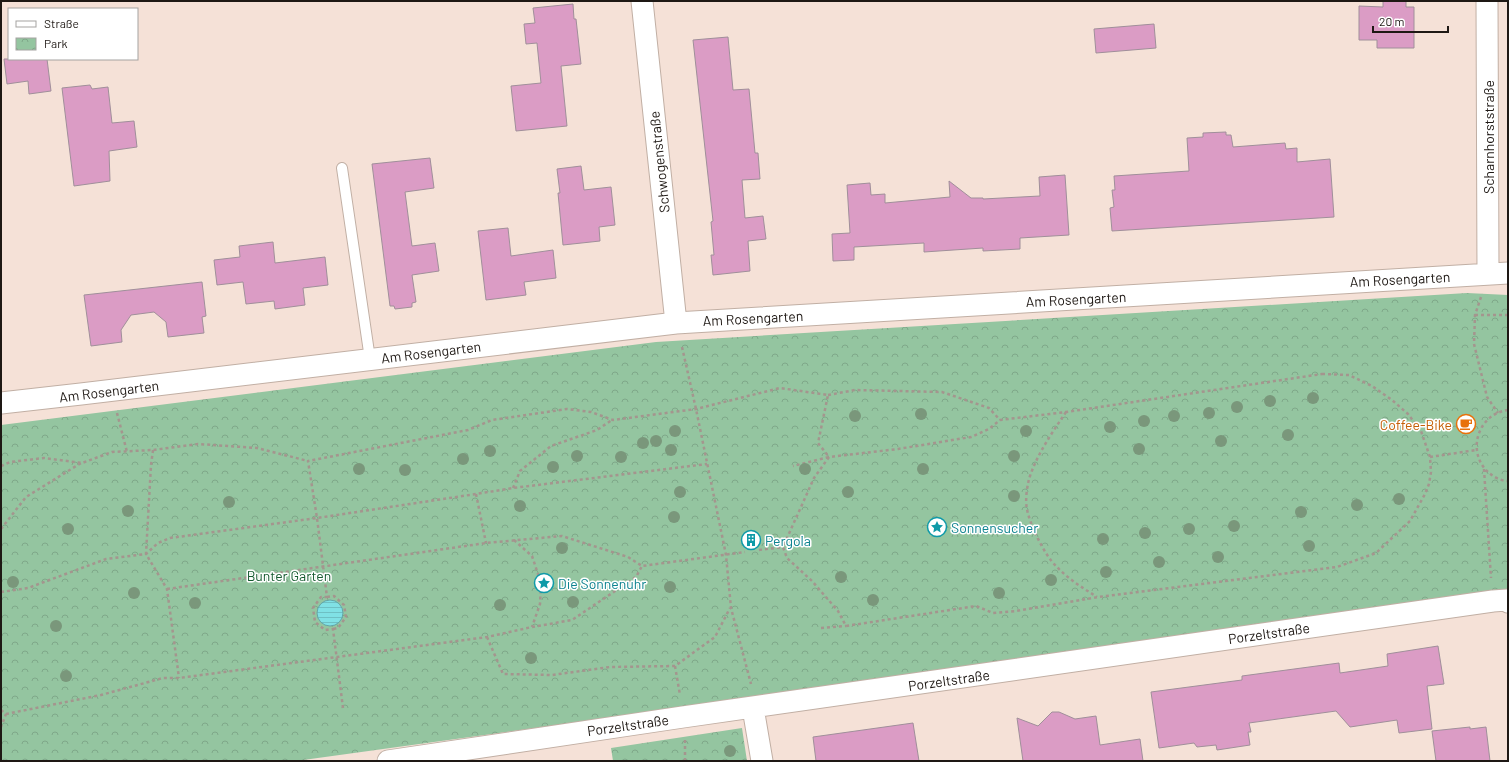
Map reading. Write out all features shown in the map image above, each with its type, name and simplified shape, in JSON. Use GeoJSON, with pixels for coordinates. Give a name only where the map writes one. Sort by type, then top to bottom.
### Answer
{"type":"FeatureCollection","features":[{"type":"Feature","properties":{"kind":"street","name":"Schwogenstraße"},"geometry":{"type":"LineString","coordinates":[[642,1],[676,323]]}},
{"type":"Feature","properties":{"kind":"street","name":"Scharnhorststraße"},"geometry":{"type":"LineString","coordinates":[[1487,1],[1498,273]]}},
{"type":"Feature","properties":{"kind":"street","name":"Am Rosengarten"},"geometry":{"type":"LineString","coordinates":[[1,403],[676,323],[1498,273]]}},
{"type":"Feature","properties":{"kind":"street","name":"Porzeltstraße"},"geometry":{"type":"LineString","coordinates":[[388,761],[683,717],[1500,602]]}},
{"type":"Feature","properties":{"kind":"street"},"geometry":{"type":"LineString","coordinates":[[753,708],[762,761]]}},
{"type":"Feature","properties":{"kind":"lane"},"geometry":{"type":"LineString","coordinates":[[342,168],[370,359]]}},
{"type":"Feature","properties":{"kind":"path"},"geometry":{"type":"LineString","coordinates":[[1498,273],[1475,315],[1474,344],[1486,397],[1498,413]]}},
{"type":"Feature","properties":{"kind":"path"},"geometry":{"type":"LineString","coordinates":[[1475,315],[1508,315]]}},
{"type":"Feature","properties":{"kind":"path"},"geometry":{"type":"LineString","coordinates":[[676,323],[696,409],[726,554],[730,608],[751,681],[753,708]]}},
{"type":"Feature","properties":{"kind":"path"},"geometry":{"type":"LineString","coordinates":[[793,466],[829,457],[898,449],[971,437],[988,429],[1000,420],[1066,412],[1322,374],[1349,375],[1372,386],[1387,396],[1408,414],[1421,430],[1430,458],[1431,472],[1429,484],[1410,521],[1376,553],[1337,567],[1098,597],[1008,611],[993,612],[976,606],[846,626],[820,628]]}},
{"type":"Feature","properties":{"kind":"path"},"geometry":{"type":"LineString","coordinates":[[513,488],[520,471],[551,446],[597,430],[613,420],[696,409],[780,388],[828,395],[855,390],[942,392],[989,408],[1000,420]]}},
{"type":"Feature","properties":{"kind":"path"},"geometry":{"type":"LineString","coordinates":[[112,390],[127,452]]}},
{"type":"Feature","properties":{"kind":"path"},"geometry":{"type":"LineString","coordinates":[[828,395],[818,443],[829,457]]}},
{"type":"Feature","properties":{"kind":"path"},"geometry":{"type":"LineString","coordinates":[[1,529],[26,497],[82,463],[112,452],[153,450],[198,444],[256,448],[308,461],[468,430],[492,420],[567,409],[591,412],[613,420]]}},
{"type":"Feature","properties":{"kind":"path"},"geometry":{"type":"LineString","coordinates":[[1508,410],[1498,413],[1488,419],[1481,428],[1477,438],[1476,450],[1478,460],[1484,469],[1493,477],[1508,482]]}},
{"type":"Feature","properties":{"kind":"path"},"geometry":{"type":"LineString","coordinates":[[1066,412],[1041,450],[1029,480],[1027,510],[1041,544],[1054,565],[1075,583],[1098,597]]}},
{"type":"Feature","properties":{"kind":"path"},"geometry":{"type":"LineString","coordinates":[[153,450],[150,465],[146,554],[167,589],[179,678]]}},
{"type":"Feature","properties":{"kind":"path"},"geometry":{"type":"LineString","coordinates":[[1430,458],[1476,450]]}},
{"type":"Feature","properties":{"kind":"path"},"geometry":{"type":"LineString","coordinates":[[829,457],[814,478],[783,547],[787,558],[812,581],[838,611],[846,626]]}},
{"type":"Feature","properties":{"kind":"path"},"geometry":{"type":"LineString","coordinates":[[1,466],[10,462],[44,458],[82,463]]}},
{"type":"Feature","properties":{"kind":"path"},"geometry":{"type":"LineString","coordinates":[[308,461],[327,597]]}},
{"type":"Feature","properties":{"kind":"path"},"geometry":{"type":"LineString","coordinates":[[1,592],[28,588],[106,559],[146,554],[158,543],[170,538],[317,518],[513,488],[707,464]]}},
{"type":"Feature","properties":{"kind":"path"},"geometry":{"type":"LineString","coordinates":[[1484,469],[1500,602]]}},
{"type":"Feature","properties":{"kind":"path"},"geometry":{"type":"LineString","coordinates":[[476,494],[486,543]]}},
{"type":"Feature","properties":{"kind":"path"},"geometry":{"type":"LineString","coordinates":[[167,589],[486,543],[562,536],[628,557],[642,566],[745,552]]}},
{"type":"Feature","properties":{"kind":"path"},"geometry":{"type":"LineString","coordinates":[[514,540],[532,556],[540,584],[540,604],[532,627]]}},
{"type":"Feature","properties":{"kind":"path"},"geometry":{"type":"LineString","coordinates":[[759,550],[783,547]]}},
{"type":"Feature","properties":{"kind":"path"},"geometry":{"type":"LineString","coordinates":[[6,714],[101,694],[163,678],[179,678],[487,637],[572,620],[636,577],[642,566]]}},
{"type":"Feature","properties":{"kind":"path"},"geometry":{"type":"LineString","coordinates":[[334,596],[344,605],[346,617],[338,628],[325,630],[315,622],[313,608],[321,597],[327,597],[334,596]]}},
{"type":"Feature","properties":{"kind":"path"},"geometry":{"type":"LineString","coordinates":[[487,637],[503,674],[531,676],[610,667],[675,666],[716,637],[730,608]]}},
{"type":"Feature","properties":{"kind":"path"},"geometry":{"type":"LineString","coordinates":[[333,629],[343,708]]}},
{"type":"Feature","properties":{"kind":"path"},"geometry":{"type":"LineString","coordinates":[[675,666],[683,717]]}},
{"type":"Feature","properties":{"kind":"path"},"geometry":{"type":"LineString","coordinates":[[1,710],[6,714]]}},
{"type":"Feature","properties":{"kind":"path"},"geometry":{"type":"LineString","coordinates":[[1,727],[6,714]]}},
{"type":"Feature","properties":{"kind":"green space","name":"Bunter Garten"},"geometry":{"type":"Polygon","coordinates":[[[1467,293],[1508,295],[1508,594],[296,761],[1,761],[1,425],[656,342],[1467,293]]]}},
{"type":"Feature","properties":{"kind":"green space"},"geometry":{"type":"Polygon","coordinates":[[[742,728],[747,761],[613,761],[611,748],[742,728]]]}},
{"type":"Feature","properties":{"kind":"water"},"geometry":{"type":"Polygon","coordinates":[[[330,600],[339,604],[343,613],[339,622],[330,626],[321,622],[317,613],[321,604],[330,600]]]}},
{"type":"Feature","properties":{"kind":"building"},"geometry":{"type":"Polygon","coordinates":[[[1383,1],[1406,1],[1406,7],[1414,7],[1414,48],[1377,48],[1377,40],[1359,40],[1359,6],[1383,7],[1383,1]]]}},
{"type":"Feature","properties":{"kind":"building"},"geometry":{"type":"Polygon","coordinates":[[[573,4],[581,64],[561,66],[567,126],[516,131],[511,86],[541,83],[537,43],[526,44],[524,24],[535,23],[533,8],[573,4]]]}},
{"type":"Feature","properties":{"kind":"building"},"geometry":{"type":"Polygon","coordinates":[[[1154,24],[1156,48],[1096,53],[1094,29],[1154,24]]]}},
{"type":"Feature","properties":{"kind":"building"},"geometry":{"type":"Polygon","coordinates":[[[728,37],[733,90],[749,89],[755,153],[758,153],[760,179],[742,180],[745,218],[763,216],[766,239],[748,241],[750,271],[713,275],[711,255],[714,255],[711,222],[713,221],[693,40],[728,37]]]}},
{"type":"Feature","properties":{"kind":"building"},"geometry":{"type":"Polygon","coordinates":[[[4,59],[47,60],[51,91],[29,94],[28,81],[7,84],[4,59]]]}},
{"type":"Feature","properties":{"kind":"building"},"geometry":{"type":"Polygon","coordinates":[[[90,85],[92,89],[108,87],[112,123],[134,121],[137,147],[109,151],[110,181],[74,186],[62,88],[90,85]]]}},
{"type":"Feature","properties":{"kind":"building"},"geometry":{"type":"Polygon","coordinates":[[[1226,132],[1226,135],[1231,135],[1233,147],[1285,143],[1286,149],[1297,148],[1297,162],[1330,159],[1334,217],[1112,231],[1110,208],[1114,207],[1112,190],[1115,190],[1114,176],[1189,171],[1187,138],[1203,137],[1203,133],[1226,132]]]}},
{"type":"Feature","properties":{"kind":"building"},"geometry":{"type":"Polygon","coordinates":[[[430,158],[434,188],[405,192],[412,246],[435,243],[439,271],[412,275],[416,302],[412,303],[412,307],[395,309],[394,306],[390,306],[372,164],[430,158]]]}},
{"type":"Feature","properties":{"kind":"building"},"geometry":{"type":"Polygon","coordinates":[[[581,166],[584,190],[611,187],[615,225],[599,227],[600,241],[563,245],[557,169],[581,166]]]}},
{"type":"Feature","properties":{"kind":"building"},"geometry":{"type":"Polygon","coordinates":[[[1065,175],[1069,235],[1020,238],[1020,249],[983,251],[983,248],[924,252],[924,243],[854,247],[854,260],[833,261],[832,234],[850,233],[847,185],[870,183],[871,195],[885,194],[885,203],[950,197],[949,181],[971,198],[983,199],[1040,196],[1039,177],[1065,175]]]}},
{"type":"Feature","properties":{"kind":"building"},"geometry":{"type":"Polygon","coordinates":[[[508,228],[511,256],[553,250],[556,278],[524,282],[526,295],[486,300],[478,231],[508,228]]]}},
{"type":"Feature","properties":{"kind":"building"},"geometry":{"type":"Polygon","coordinates":[[[273,242],[275,263],[325,257],[328,285],[303,288],[305,305],[275,309],[274,301],[246,304],[243,282],[217,285],[214,260],[240,257],[239,246],[273,242]]]}},
{"type":"Feature","properties":{"kind":"building"},"geometry":{"type":"Polygon","coordinates":[[[202,282],[206,316],[202,317],[204,333],[168,337],[166,322],[154,312],[131,315],[121,330],[122,342],[91,346],[84,295],[202,282]]]}},
{"type":"Feature","properties":{"kind":"building"},"geometry":{"type":"Polygon","coordinates":[[[1438,646],[1444,684],[1427,686],[1432,729],[1399,733],[1397,720],[1350,727],[1336,711],[1249,723],[1251,732],[1248,732],[1250,745],[1217,750],[1216,745],[1197,747],[1194,743],[1159,748],[1151,692],[1242,680],[1242,676],[1339,663],[1340,673],[1388,666],[1387,654],[1438,646]]]}},
{"type":"Feature","properties":{"kind":"building"},"geometry":{"type":"Polygon","coordinates":[[[1052,712],[1059,712],[1075,719],[1096,716],[1100,745],[1140,739],[1143,761],[1023,761],[1017,718],[1038,726],[1052,712]]]}},
{"type":"Feature","properties":{"kind":"building"},"geometry":{"type":"Polygon","coordinates":[[[913,723],[919,761],[816,761],[813,737],[913,723]]]}},
{"type":"Feature","properties":{"kind":"building"},"geometry":{"type":"Polygon","coordinates":[[[1470,727],[1470,729],[1486,727],[1490,761],[1436,761],[1432,731],[1470,727]]]}},
{"type":"Feature","properties":{"kind":"place","name":"Coffee-Bike"},"geometry":{"type":"Point","coordinates":[1466,424]}},
{"type":"Feature","properties":{"kind":"place","name":"Sonnensucher"},"geometry":{"type":"Point","coordinates":[937,527]}},
{"type":"Feature","properties":{"kind":"place","name":"Pergola"},"geometry":{"type":"Point","coordinates":[751,540]}},
{"type":"Feature","properties":{"kind":"place","name":"Die Sonnenuhr"},"geometry":{"type":"Point","coordinates":[544,583]}}]}
